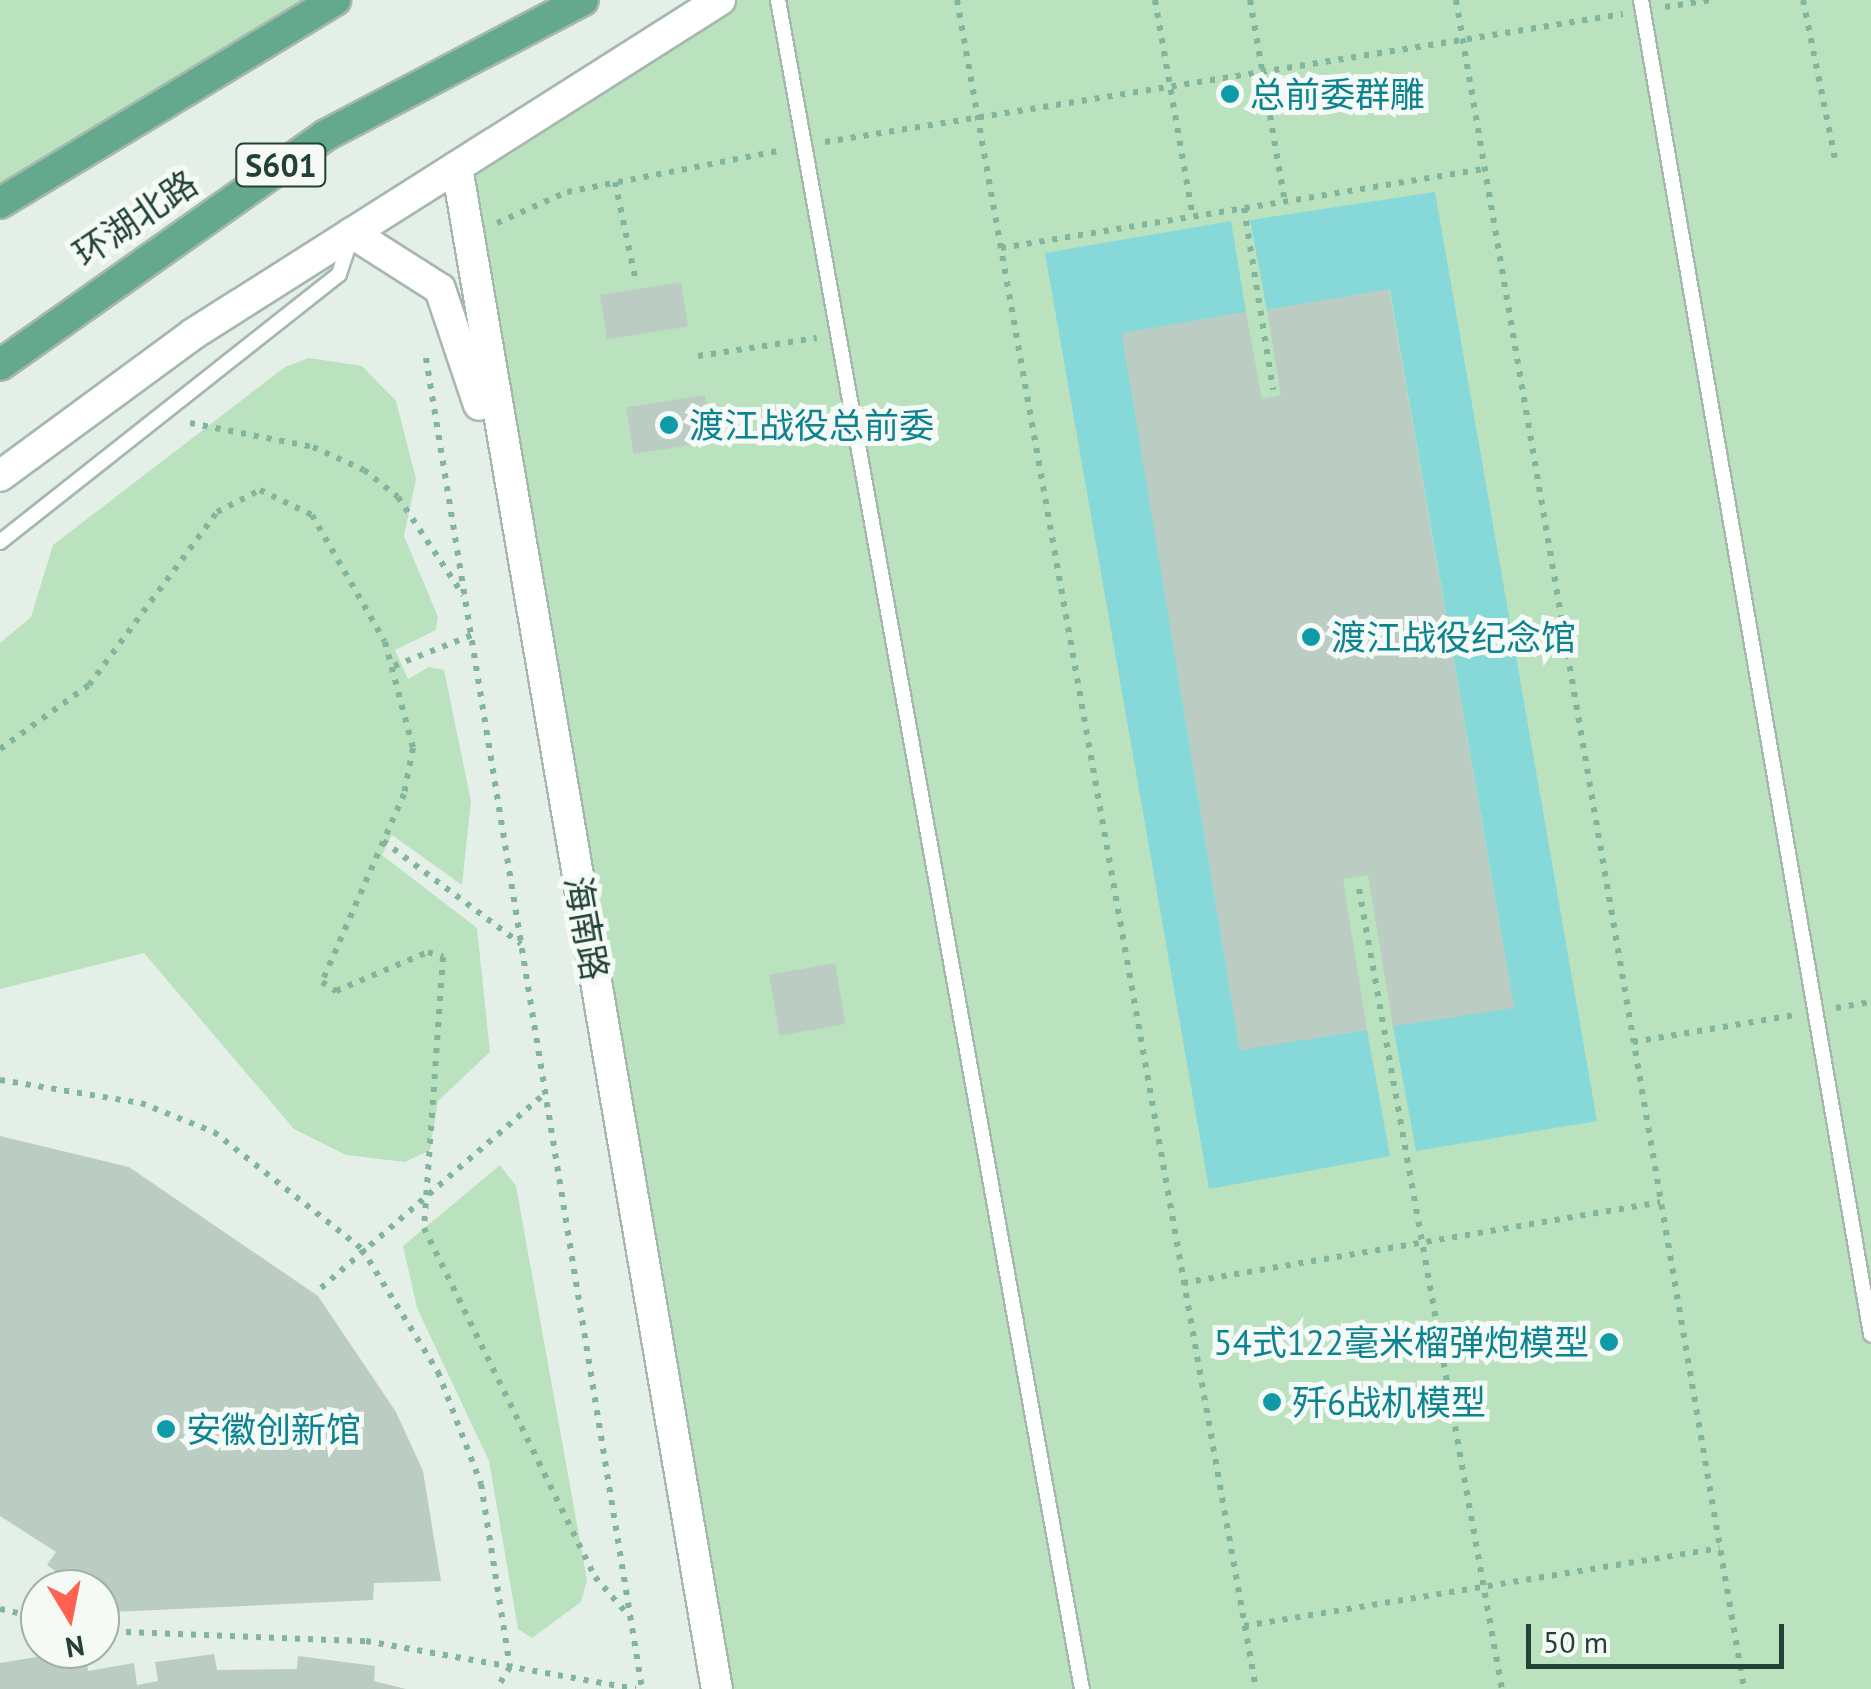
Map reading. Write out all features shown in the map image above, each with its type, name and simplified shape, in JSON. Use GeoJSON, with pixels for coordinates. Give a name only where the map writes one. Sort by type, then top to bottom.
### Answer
{"type":"FeatureCollection","features":[{"type":"Feature","properties":{"kind":"main road"},"geometry":{"type":"LineString","coordinates":[[0,203],[336,0]]}},
{"type":"Feature","properties":{"kind":"main road","name":"环湖北路"},"geometry":{"type":"LineString","coordinates":[[0,365],[326,134],[583,0]]}},
{"type":"Feature","properties":{"kind":"street"},"geometry":{"type":"LineString","coordinates":[[0,476],[193,334],[720,0]]}},
{"type":"Feature","properties":{"kind":"street","name":"海南路"},"geometry":{"type":"LineString","coordinates":[[457,166],[510,508],[718,1689]]}},
{"type":"Feature","properties":{"kind":"street"},"geometry":{"type":"LineString","coordinates":[[352,232],[442,293],[510,508]]}},
{"type":"Feature","properties":{"kind":"lane"},"geometry":{"type":"LineString","coordinates":[[778,0],[1082,1689]]}},
{"type":"Feature","properties":{"kind":"lane"},"geometry":{"type":"LineString","coordinates":[[1642,5],[1871,1334]]}},
{"type":"Feature","properties":{"kind":"lane"},"geometry":{"type":"LineString","coordinates":[[0,542],[339,274],[352,232]]}},
{"type":"Feature","properties":{"kind":"path"},"geometry":{"type":"LineString","coordinates":[[957,0],[1256,1689]]}},
{"type":"Feature","properties":{"kind":"path"},"geometry":{"type":"LineString","coordinates":[[1156,0],[1194,217]]}},
{"type":"Feature","properties":{"kind":"path"},"geometry":{"type":"LineString","coordinates":[[1250,0],[1285,202]]}},
{"type":"Feature","properties":{"kind":"path"},"geometry":{"type":"LineString","coordinates":[[1456,0],[1744,1689]]}},
{"type":"Feature","properties":{"kind":"path"},"geometry":{"type":"LineString","coordinates":[[469,237],[615,182],[805,146],[1642,5],[1712,0]]}},
{"type":"Feature","properties":{"kind":"path"},"geometry":{"type":"LineString","coordinates":[[1803,0],[1835,159]]}},
{"type":"Feature","properties":{"kind":"path"},"geometry":{"type":"LineString","coordinates":[[1001,248],[1484,169]]}},
{"type":"Feature","properties":{"kind":"path"},"geometry":{"type":"LineString","coordinates":[[615,182],[635,276]]}},
{"type":"Feature","properties":{"kind":"path"},"geometry":{"type":"LineString","coordinates":[[1244,208],[1274,390]]}},
{"type":"Feature","properties":{"kind":"path"},"geometry":{"type":"LineString","coordinates":[[698,356],[838,335]]}},
{"type":"Feature","properties":{"kind":"path"},"geometry":{"type":"LineString","coordinates":[[120,1632],[366,1641],[639,1689],[424,342]]}},
{"type":"Feature","properties":{"kind":"path"},"geometry":{"type":"LineString","coordinates":[[195,411],[179,422],[294,442],[364,470],[398,496],[466,600]]}},
{"type":"Feature","properties":{"kind":"path"},"geometry":{"type":"LineString","coordinates":[[0,749],[73,702],[217,512],[250,492],[288,497],[312,515],[394,666],[413,748],[383,841],[322,982],[336,991],[428,952],[443,957],[421,1195],[426,1234],[595,1577],[630,1618]]}},
{"type":"Feature","properties":{"kind":"path"},"geometry":{"type":"LineString","coordinates":[[394,666],[472,635]]}},
{"type":"Feature","properties":{"kind":"path"},"geometry":{"type":"LineString","coordinates":[[383,841],[522,945]]}},
{"type":"Feature","properties":{"kind":"path"},"geometry":{"type":"LineString","coordinates":[[1358,889],[1502,1689]]}},
{"type":"Feature","properties":{"kind":"path"},"geometry":{"type":"LineString","coordinates":[[1633,1042],[1871,1002]]}},
{"type":"Feature","properties":{"kind":"path"},"geometry":{"type":"LineString","coordinates":[[0,1080],[140,1103],[214,1132],[362,1249],[438,1372],[481,1484],[510,1667],[496,1689]]}},
{"type":"Feature","properties":{"kind":"path"},"geometry":{"type":"LineString","coordinates":[[321,1288],[421,1195],[545,1093]]}},
{"type":"Feature","properties":{"kind":"path"},"geometry":{"type":"LineString","coordinates":[[1183,1282],[1660,1202]]}},
{"type":"Feature","properties":{"kind":"path"},"geometry":{"type":"LineString","coordinates":[[1244,1626],[1720,1548]]}},
{"type":"Feature","properties":{"kind":"green space"},"geometry":{"type":"Polygon","coordinates":[[[0,0],[335,0],[0,203],[0,0]]]}},
{"type":"Feature","properties":{"kind":"green space"},"geometry":{"type":"Polygon","coordinates":[[[720,0],[1871,0],[1871,1689],[717,1689],[457,167],[720,0]]]}},
{"type":"Feature","properties":{"kind":"green space"},"geometry":{"type":"Polygon","coordinates":[[[309,358],[362,366],[396,401],[416,479],[404,536],[438,617],[436,630],[395,650],[408,679],[429,667],[444,670],[471,801],[462,885],[392,835],[382,855],[477,928],[490,1052],[438,1101],[430,1150],[405,1162],[346,1155],[294,1129],[144,953],[0,989],[0,643],[31,617],[53,545],[285,367],[309,358]]]}},
{"type":"Feature","properties":{"kind":"green space"},"geometry":{"type":"Polygon","coordinates":[[[500,1165],[516,1186],[587,1580],[581,1602],[532,1638],[518,1629],[489,1461],[417,1308],[403,1246],[500,1165]]]}},
{"type":"Feature","properties":{"kind":"water"},"geometry":{"type":"Polygon","coordinates":[[[1435,192],[1597,1121],[1416,1151],[1393,1026],[1514,1007],[1390,290],[1267,310],[1250,220],[1435,192]]]}},
{"type":"Feature","properties":{"kind":"water"},"geometry":{"type":"Polygon","coordinates":[[[1231,221],[1246,312],[1122,334],[1240,1049],[1367,1030],[1390,1156],[1209,1189],[1045,253],[1231,221]]]}},
{"type":"Feature","properties":{"kind":"building","name":"渡江战役总前委"},"geometry":{"type":"Polygon","coordinates":[[[681,282],[688,326],[607,339],[600,295],[681,282]]]}},
{"type":"Feature","properties":{"kind":"building","name":"渡江战役纪念馆"},"geometry":{"type":"Polygon","coordinates":[[[1389,289],[1514,1008],[1393,1026],[1368,875],[1343,879],[1367,1030],[1240,1050],[1122,333],[1246,312],[1262,399],[1281,395],[1267,310],[1389,289]]]}},
{"type":"Feature","properties":{"kind":"building","name":"渡江战役总前委"},"geometry":{"type":"Polygon","coordinates":[[[705,395],[712,441],[633,454],[626,408],[705,395]]]}},
{"type":"Feature","properties":{"kind":"building"},"geometry":{"type":"Polygon","coordinates":[[[835,963],[846,1024],[780,1036],[769,975],[835,963]]]}},
{"type":"Feature","properties":{"kind":"building"},"geometry":{"type":"Polygon","coordinates":[[[0,1136],[129,1167],[318,1296],[396,1412],[423,1471],[441,1581],[374,1583],[373,1600],[120,1612],[120,1569],[53,1569],[47,1565],[56,1552],[0,1516],[0,1136]]]}},
{"type":"Feature","properties":{"kind":"building"},"geometry":{"type":"Polygon","coordinates":[[[214,1654],[217,1670],[297,1669],[298,1656],[375,1666],[374,1681],[406,1689],[0,1689],[0,1663],[20,1660],[20,1669],[88,1671],[120,1669],[120,1665],[134,1663],[137,1685],[158,1681],[155,1662],[214,1654]]]}},
{"type":"Feature","properties":{"kind":"place","name":"总前委群雕"},"geometry":{"type":"Point","coordinates":[1230,94]}},
{"type":"Feature","properties":{"kind":"place","name":"渡江战役总前委"},"geometry":{"type":"Point","coordinates":[669,425]}},
{"type":"Feature","properties":{"kind":"place","name":"渡江战役纪念馆"},"geometry":{"type":"Point","coordinates":[1311,637]}},
{"type":"Feature","properties":{"kind":"place","name":"54式122毫米榴弹炮模型"},"geometry":{"type":"Point","coordinates":[1609,1342]}},
{"type":"Feature","properties":{"kind":"place","name":"歼6战机模型"},"geometry":{"type":"Point","coordinates":[1272,1402]}},
{"type":"Feature","properties":{"kind":"place","name":"安徽创新馆"},"geometry":{"type":"Point","coordinates":[166,1429]}}]}
